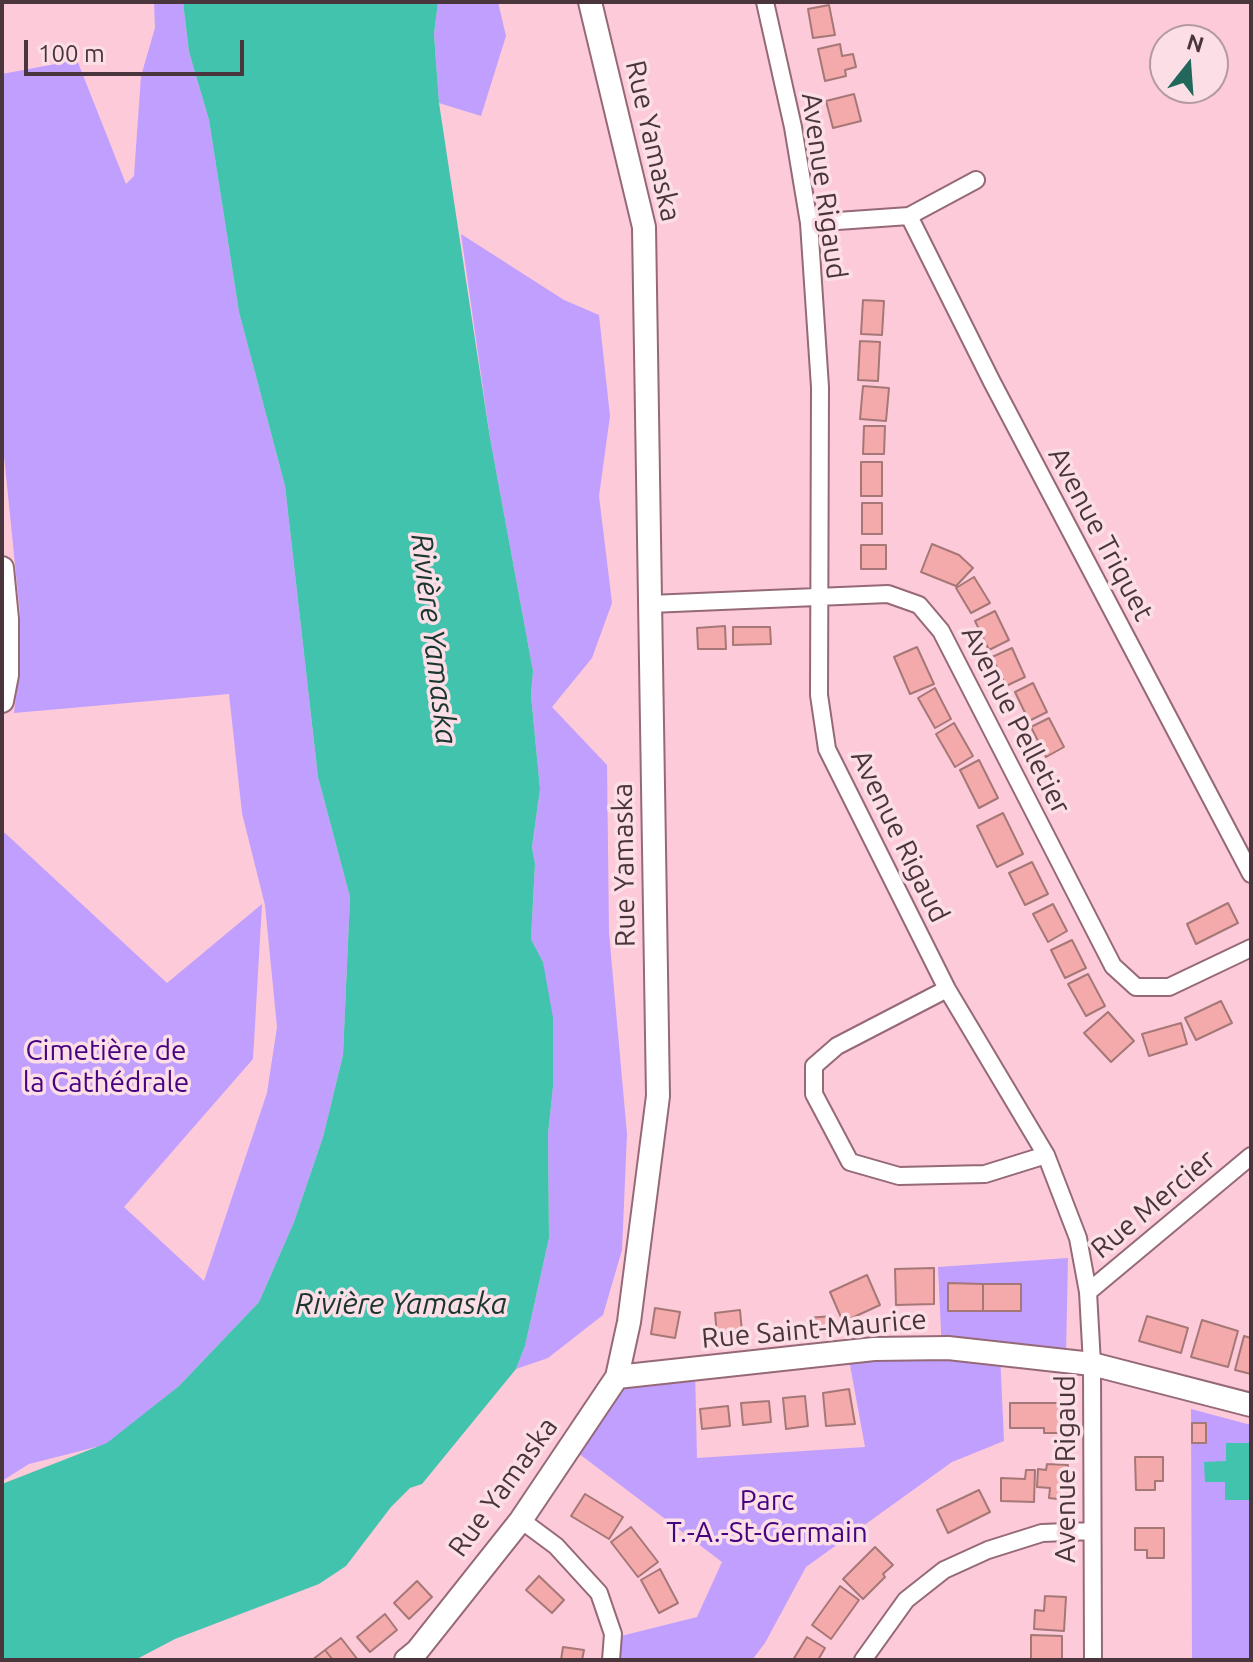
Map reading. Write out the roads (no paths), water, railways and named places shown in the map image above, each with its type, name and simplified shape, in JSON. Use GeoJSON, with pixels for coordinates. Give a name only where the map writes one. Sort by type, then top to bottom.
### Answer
{"type":"FeatureCollection","features":[{"type":"Feature","properties":{"kind":"street","name":"Rue Yamaska"},"geometry":{"type":"LineString","coordinates":[[406,1660],[417,1651],[521,1520],[617,1377],[629,1322],[658,1096],[644,227],[590,2]]}},
{"type":"Feature","properties":{"kind":"street","name":"Avenue Rigaud"},"geometry":{"type":"LineString","coordinates":[[765,2],[793,127],[809,223],[820,387],[819,695],[827,749],[947,989],[1046,1155],[1078,1238],[1088,1292],[1092,1364],[1093,1660]]}},
{"type":"Feature","properties":{"kind":"street"},"geometry":{"type":"LineString","coordinates":[[809,223],[909,216],[976,180]]}},
{"type":"Feature","properties":{"kind":"street","name":"Avenue Triquet"},"geometry":{"type":"LineString","coordinates":[[909,216],[992,382],[1251,874]]}},
{"type":"Feature","properties":{"kind":"street"},"geometry":{"type":"LineString","coordinates":[[2,568],[7,675],[2,701]]}},
{"type":"Feature","properties":{"kind":"street","name":"Avenue Pelletier"},"geometry":{"type":"LineString","coordinates":[[650,604],[888,594],[919,605],[941,631],[1113,966],[1136,987],[1169,987],[1251,948]]}},
{"type":"Feature","properties":{"kind":"street"},"geometry":{"type":"LineString","coordinates":[[947,989],[837,1046],[814,1066],[814,1094],[850,1162],[899,1176],[985,1174],[1046,1155]]}},
{"type":"Feature","properties":{"kind":"street","name":"Rue Mercier"},"geometry":{"type":"LineString","coordinates":[[1088,1292],[1251,1156]]}},
{"type":"Feature","properties":{"kind":"street","name":"Rue Saint-Maurice"},"geometry":{"type":"LineString","coordinates":[[617,1377],[874,1349],[948,1348],[1092,1364],[1251,1405]]}},
{"type":"Feature","properties":{"kind":"street"},"geometry":{"type":"LineString","coordinates":[[521,1520],[556,1546],[599,1593],[613,1634],[611,1660]]}},
{"type":"Feature","properties":{"kind":"street"},"geometry":{"type":"LineString","coordinates":[[863,1660],[906,1600],[944,1570],[988,1550],[1042,1533],[1092,1531]]}},
{"type":"Feature","properties":{"kind":"water","name":"Rivière Yamaska"},"geometry":{"type":"Polygon","coordinates":[[[183,2],[438,2],[434,34],[439,103],[490,438],[533,671],[531,695],[540,789],[532,847],[535,864],[531,939],[543,962],[553,1018],[553,1087],[548,1134],[549,1238],[525,1346],[516,1369],[422,1484],[410,1488],[391,1507],[346,1566],[319,1584],[175,1639],[135,1660],[2,1660],[2,1484],[107,1443],[179,1386],[259,1302],[294,1222],[323,1137],[343,1055],[350,897],[318,777],[285,486],[239,312],[209,120],[189,52],[183,2]]]}},
{"type":"Feature","properties":{"kind":"water"},"geometry":{"type":"Polygon","coordinates":[[[1226,1443],[1251,1443],[1251,1500],[1225,1500],[1225,1482],[1205,1482],[1204,1462],[1226,1461],[1226,1443]]]}},
{"type":"Feature","properties":{"kind":"park label","name":"Cimetière de la Cathédrale"},"geometry":{"type":"Point","coordinates":[106,1067]}},
{"type":"Feature","properties":{"kind":"park label","name":"Parc T.-A.-St-Germain"},"geometry":{"type":"Point","coordinates":[767,1517]}}]}
